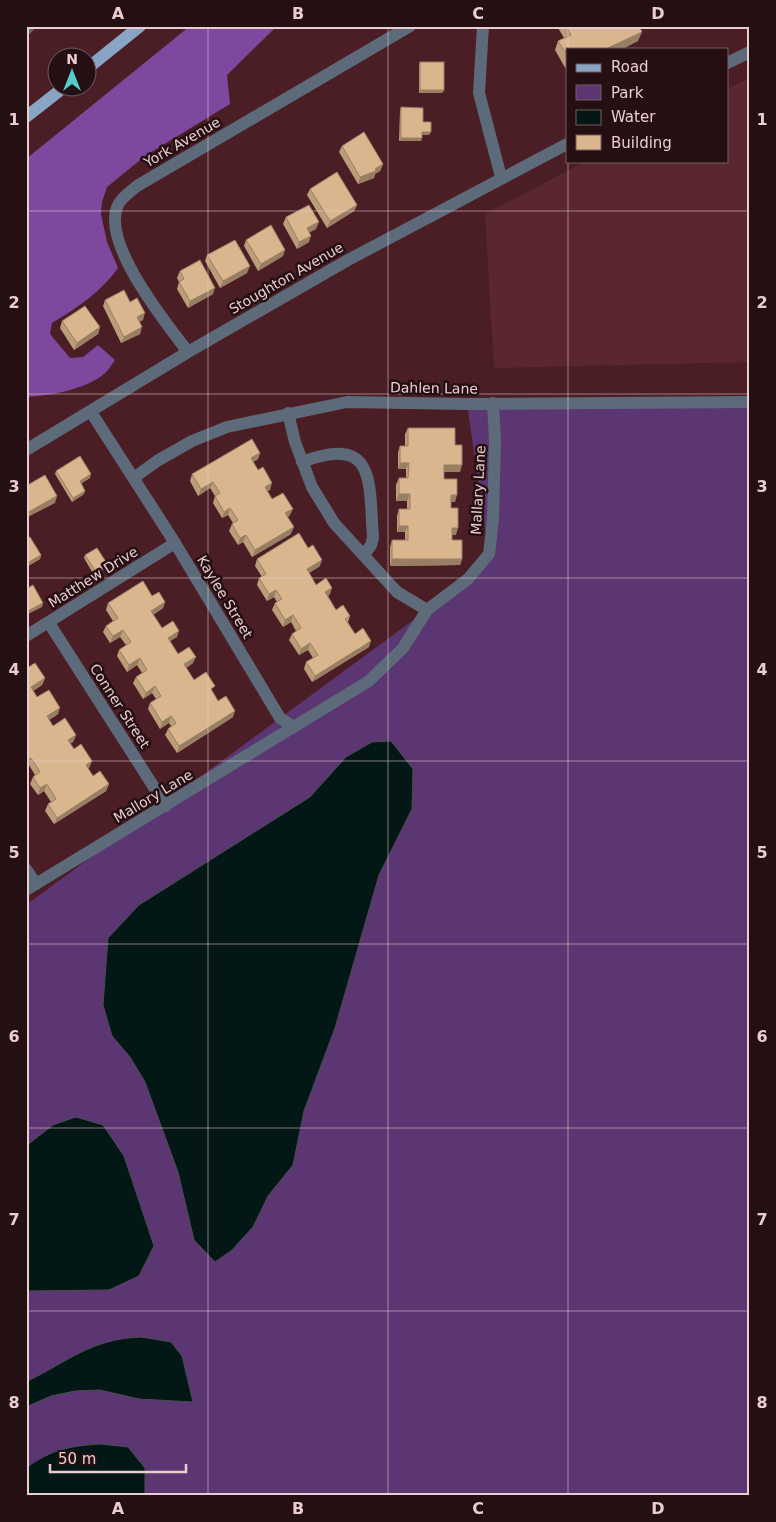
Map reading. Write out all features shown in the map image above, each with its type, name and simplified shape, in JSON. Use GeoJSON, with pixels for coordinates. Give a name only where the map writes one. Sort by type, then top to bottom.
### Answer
{"type":"FeatureCollection","features":[{"type":"Feature","properties":{"kind":"main road"},"geometry":{"type":"LineString","coordinates":[[98,60],[140,26]]}},
{"type":"Feature","properties":{"kind":"main road"},"geometry":{"type":"LineString","coordinates":[[26,117],[50,98]]}},
{"type":"Feature","properties":{"kind":"street"},"geometry":{"type":"LineString","coordinates":[[26,29],[30,26]]}},
{"type":"Feature","properties":{"kind":"street","name":"York Avenue"},"geometry":{"type":"LineString","coordinates":[[188,352],[142,290],[129,263],[115,225],[118,205],[137,186],[410,26]]}},
{"type":"Feature","properties":{"kind":"street"},"geometry":{"type":"LineString","coordinates":[[483,26],[479,93],[501,177]]}},
{"type":"Feature","properties":{"kind":"street"},"geometry":{"type":"LineString","coordinates":[[728,63],[750,52]]}},
{"type":"Feature","properties":{"kind":"street","name":"Stoughton Avenue"},"geometry":{"type":"LineString","coordinates":[[26,450],[188,352],[348,260],[501,177],[566,144]]}},
{"type":"Feature","properties":{"kind":"street","name":"Dahlen Lane"},"geometry":{"type":"LineString","coordinates":[[135,477],[156,461],[227,427],[347,402],[750,402]]}},
{"type":"Feature","properties":{"kind":"street","name":"Mallary Lane"},"geometry":{"type":"LineString","coordinates":[[294,727],[369,681],[404,648],[427,610],[468,579],[489,554],[494,499],[495,441],[493,403]]}},
{"type":"Feature","properties":{"kind":"street","name":"Kaylee Street"},"geometry":{"type":"LineString","coordinates":[[91,412],[135,477],[280,718],[294,727]]}},
{"type":"Feature","properties":{"kind":"street"},"geometry":{"type":"LineString","coordinates":[[288,413],[302,462],[312,487],[334,523],[397,592],[427,610]]}},
{"type":"Feature","properties":{"kind":"street"},"geometry":{"type":"LineString","coordinates":[[302,462],[337,452],[356,457],[364,466],[368,479],[373,538],[371,545],[364,554]]}},
{"type":"Feature","properties":{"kind":"street","name":"Matthew Drive"},"geometry":{"type":"LineString","coordinates":[[26,636],[175,543]]}},
{"type":"Feature","properties":{"kind":"street","name":"Conner Street"},"geometry":{"type":"LineString","coordinates":[[49,623],[166,806]]}},
{"type":"Feature","properties":{"kind":"street","name":"Mallory Lane"},"geometry":{"type":"LineString","coordinates":[[31,887],[294,727]]}},
{"type":"Feature","properties":{"kind":"street"},"geometry":{"type":"LineString","coordinates":[[26,869],[31,887]]}},
{"type":"Feature","properties":{"kind":"shaded area"},"geometry":{"type":"Polygon","coordinates":[[[190,26],[277,26],[227,75],[230,104],[145,156],[107,187],[102,202],[101,214],[107,242],[118,268],[104,285],[88,299],[52,323],[50,334],[70,358],[83,357],[98,345],[115,360],[106,372],[98,379],[89,383],[68,391],[26,397],[26,159],[190,26]]]}},
{"type":"Feature","properties":{"kind":"shaded area"},"geometry":{"type":"Polygon","coordinates":[[[750,78],[750,362],[494,368],[485,214],[585,162],[728,162],[728,89],[750,78]]]}},
{"type":"Feature","properties":{"kind":"green space"},"geometry":{"type":"Polygon","coordinates":[[[467,404],[750,407],[750,1496],[26,1496],[26,905],[427,610],[489,554],[467,404]]]}},
{"type":"Feature","properties":{"kind":"water"},"geometry":{"type":"Polygon","coordinates":[[[391,741],[413,769],[412,809],[379,875],[335,1028],[304,1111],[293,1165],[268,1196],[253,1227],[232,1250],[215,1262],[194,1240],[178,1172],[145,1082],[130,1057],[112,1036],[103,1005],[108,938],[139,905],[310,797],[346,757],[372,742],[391,741]]]}},
{"type":"Feature","properties":{"kind":"water"},"geometry":{"type":"Polygon","coordinates":[[[76,1117],[103,1125],[124,1156],[154,1246],[139,1276],[109,1290],[26,1291],[26,1146],[53,1125],[76,1117]]]}},
{"type":"Feature","properties":{"kind":"water"},"geometry":{"type":"Polygon","coordinates":[[[141,1337],[171,1342],[182,1356],[193,1402],[139,1399],[100,1390],[75,1391],[51,1396],[26,1407],[26,1382],[81,1352],[108,1342],[141,1337]]]}},
{"type":"Feature","properties":{"kind":"water"},"geometry":{"type":"Polygon","coordinates":[[[101,1444],[128,1447],[145,1468],[145,1496],[26,1496],[26,1468],[44,1457],[62,1450],[101,1444]]]}},
{"type":"Feature","properties":{"kind":"building"},"geometry":{"type":"Polygon","coordinates":[[[566,26],[639,26],[642,32],[608,48],[566,48],[566,53],[558,41],[571,35],[566,26]]]}},
{"type":"Feature","properties":{"kind":"building"},"geometry":{"type":"Polygon","coordinates":[[[420,62],[444,62],[444,90],[420,90],[420,62]]]}},
{"type":"Feature","properties":{"kind":"building"},"geometry":{"type":"Polygon","coordinates":[[[401,107],[423,108],[423,122],[431,122],[431,132],[422,132],[422,138],[401,138],[401,107]]]}},
{"type":"Feature","properties":{"kind":"building"},"geometry":{"type":"Polygon","coordinates":[[[364,132],[383,164],[375,169],[376,171],[360,177],[342,146],[364,132]]]}},
{"type":"Feature","properties":{"kind":"building"},"geometry":{"type":"Polygon","coordinates":[[[337,172],[357,205],[330,221],[310,189],[337,172]]]}},
{"type":"Feature","properties":{"kind":"building"},"geometry":{"type":"Polygon","coordinates":[[[309,205],[319,222],[307,228],[311,236],[299,242],[286,217],[309,205]]]}},
{"type":"Feature","properties":{"kind":"building"},"geometry":{"type":"Polygon","coordinates":[[[271,225],[285,250],[261,264],[246,240],[271,225]]]}},
{"type":"Feature","properties":{"kind":"building"},"geometry":{"type":"Polygon","coordinates":[[[235,240],[250,266],[223,281],[207,255],[235,240]]]}},
{"type":"Feature","properties":{"kind":"building"},"geometry":{"type":"Polygon","coordinates":[[[200,260],[215,288],[190,301],[179,282],[184,279],[180,271],[200,260]]]}},
{"type":"Feature","properties":{"kind":"building"},"geometry":{"type":"Polygon","coordinates":[[[124,290],[130,302],[137,298],[145,313],[137,317],[142,327],[124,337],[105,300],[124,290]]]}},
{"type":"Feature","properties":{"kind":"building"},"geometry":{"type":"Polygon","coordinates":[[[85,306],[100,327],[77,343],[62,321],[85,306]]]}},
{"type":"Feature","properties":{"kind":"building"},"geometry":{"type":"Polygon","coordinates":[[[408,428],[455,428],[455,445],[462,445],[462,465],[444,465],[444,479],[457,479],[457,495],[451,495],[451,508],[458,508],[458,528],[452,528],[452,540],[462,540],[462,559],[392,559],[392,540],[408,540],[408,526],[399,526],[399,509],[410,509],[410,494],[399,494],[399,478],[408,478],[409,463],[400,463],[400,446],[408,446],[408,428]]]}},
{"type":"Feature","properties":{"kind":"building"},"geometry":{"type":"Polygon","coordinates":[[[252,439],[260,453],[251,458],[258,470],[263,467],[272,483],[265,487],[272,499],[283,493],[293,509],[285,513],[294,527],[255,550],[246,535],[240,538],[232,524],[238,520],[230,508],[224,512],[215,496],[220,493],[213,482],[201,489],[192,474],[252,439]]]}},
{"type":"Feature","properties":{"kind":"building"},"geometry":{"type":"Polygon","coordinates":[[[80,456],[91,474],[80,481],[85,491],[73,498],[56,471],[80,456]]]}},
{"type":"Feature","properties":{"kind":"building"},"geometry":{"type":"Polygon","coordinates":[[[45,475],[57,496],[27,513],[26,486],[45,475]]]}},
{"type":"Feature","properties":{"kind":"building"},"geometry":{"type":"Polygon","coordinates":[[[299,533],[308,548],[313,545],[322,560],[307,569],[316,585],[326,578],[332,588],[325,592],[336,610],[343,605],[350,616],[345,619],[355,634],[363,628],[371,641],[315,676],[306,662],[318,655],[310,643],[301,649],[292,634],[301,628],[293,615],[285,620],[275,603],[282,599],[276,590],[269,594],[259,578],[266,574],[257,559],[299,533]]]}},
{"type":"Feature","properties":{"kind":"building"},"geometry":{"type":"Polygon","coordinates":[[[30,537],[41,555],[29,562],[26,558],[26,539],[30,537]]]}},
{"type":"Feature","properties":{"kind":"building"},"geometry":{"type":"Polygon","coordinates":[[[97,548],[108,565],[96,572],[85,555],[97,548]]]}},
{"type":"Feature","properties":{"kind":"building"},"geometry":{"type":"Polygon","coordinates":[[[143,581],[152,596],[159,592],[165,602],[151,611],[162,628],[173,621],[179,631],[168,638],[178,654],[189,647],[196,657],[184,664],[194,680],[206,672],[215,686],[211,689],[218,701],[226,696],[235,711],[179,746],[168,729],[176,723],[171,716],[162,722],[150,703],[161,696],[155,686],[146,693],[136,677],[147,670],[140,658],[129,665],[119,650],[131,642],[123,630],[113,636],[106,626],[118,618],[108,603],[143,581]]]}},
{"type":"Feature","properties":{"kind":"building"},"geometry":{"type":"Polygon","coordinates":[[[33,585],[43,603],[26,612],[26,589],[33,585]]]}},
{"type":"Feature","properties":{"kind":"building"},"geometry":{"type":"Polygon","coordinates":[[[35,663],[45,678],[31,687],[37,697],[49,690],[60,708],[47,716],[53,726],[65,718],[76,735],[68,740],[74,749],[81,744],[92,761],[86,765],[93,776],[100,771],[109,784],[57,818],[48,804],[56,799],[47,784],[40,788],[33,777],[40,772],[31,758],[26,762],[26,667],[35,663]]]}}]}
